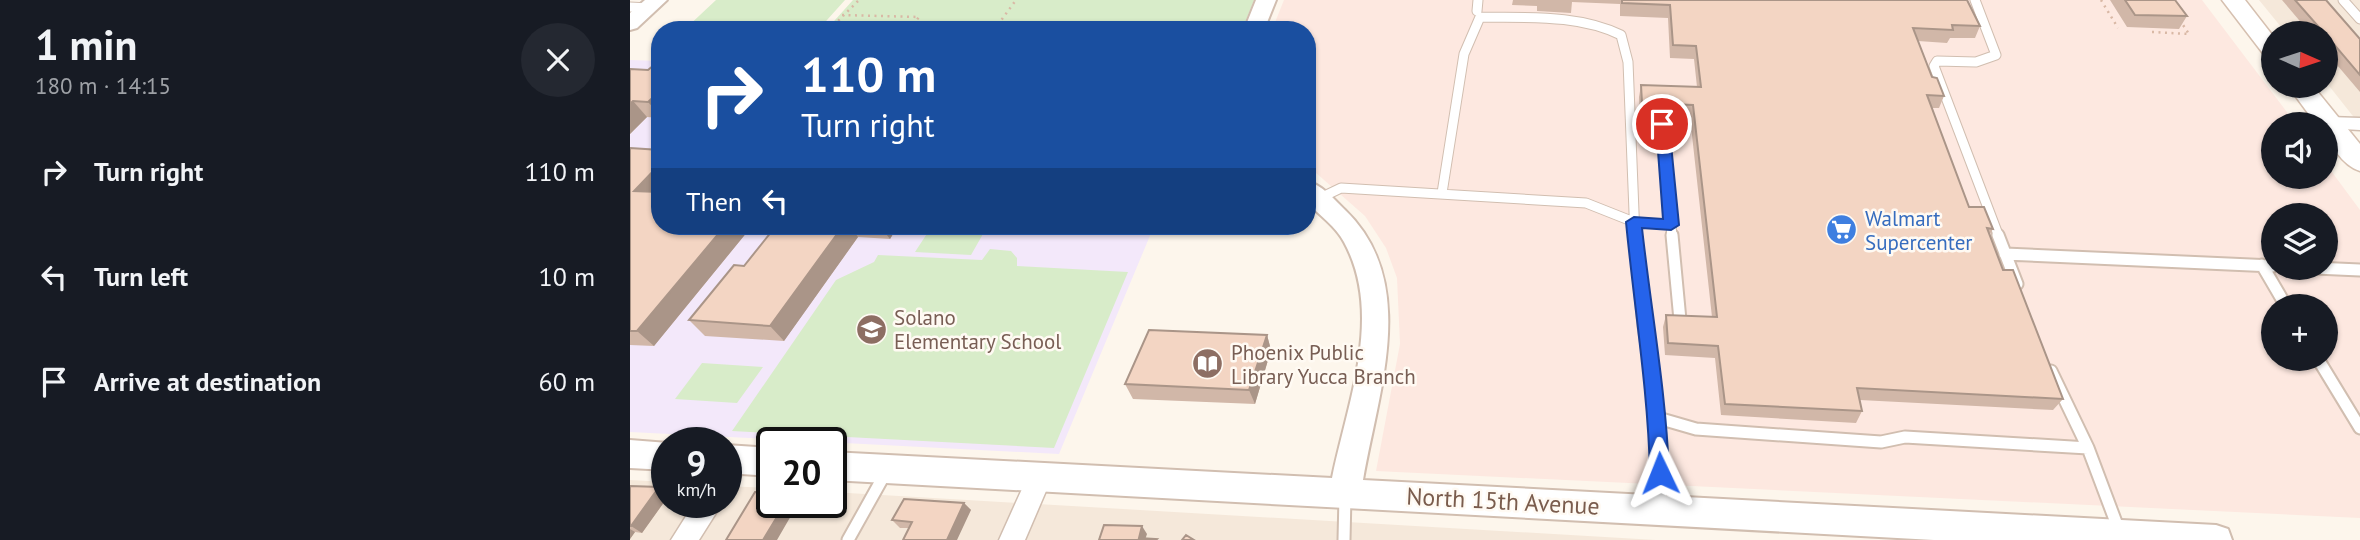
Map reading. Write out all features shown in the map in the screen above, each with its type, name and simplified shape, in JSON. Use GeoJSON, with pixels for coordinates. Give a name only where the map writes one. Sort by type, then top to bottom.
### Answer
{"type":"FeatureCollection","features":[{"type":"Feature","properties":{"kind":"main road"},"geometry":{"type":"LineString","coordinates":[[2233,0],[2261,36]]}},
{"type":"Feature","properties":{"kind":"main road"},"geometry":{"type":"LineString","coordinates":[[2309,98],[2320,112]]}},
{"type":"Feature","properties":{"kind":"main road"},"geometry":{"type":"LineString","coordinates":[[2338,134],[2360,162]]}},
{"type":"Feature","properties":{"kind":"street"},"geometry":{"type":"LineString","coordinates":[[1258,21],[1266,0]]}},
{"type":"Feature","properties":{"kind":"street"},"geometry":{"type":"LineString","coordinates":[[630,24],[645,5]]}},
{"type":"Feature","properties":{"kind":"street"},"geometry":{"type":"LineString","coordinates":[[2338,123],[2360,124]]}},
{"type":"Feature","properties":{"kind":"street"},"geometry":{"type":"LineString","coordinates":[[1316,198],[1355,238],[1369,268],[1374,289],[1374,346],[1345,493]]}},
{"type":"Feature","properties":{"kind":"street"},"geometry":{"type":"LineString","coordinates":[[630,454],[651,455]]}},
{"type":"Feature","properties":{"kind":"street","name":"North 15th Avenue"},"geometry":{"type":"LineString","coordinates":[[847,467],[1661,511],[1912,532],[2121,535],[2216,540]]}},
{"type":"Feature","properties":{"kind":"street"},"geometry":{"type":"LineString","coordinates":[[1012,540],[1040,477]]}},
{"type":"Feature","properties":{"kind":"street"},"geometry":{"type":"LineString","coordinates":[[684,540],[699,518]]}},
{"type":"Feature","properties":{"kind":"lane"},"geometry":{"type":"LineString","coordinates":[[1477,11],[1478,0]]}},
{"type":"Feature","properties":{"kind":"lane"},"geometry":{"type":"LineString","coordinates":[[1975,0],[1996,55],[1985,61],[1937,61],[1934,66],[2020,291]]}},
{"type":"Feature","properties":{"kind":"lane"},"geometry":{"type":"LineString","coordinates":[[2343,0],[2360,19]]}},
{"type":"Feature","properties":{"kind":"lane"},"geometry":{"type":"LineString","coordinates":[[1442,193],[1464,54],[1480,17],[1589,23],[1609,27],[1621,35],[1628,62],[1634,222],[1644,326],[1658,418],[1661,511]]}},
{"type":"Feature","properties":{"kind":"lane"},"geometry":{"type":"LineString","coordinates":[[1662,124],[1680,320]]}},
{"type":"Feature","properties":{"kind":"lane"},"geometry":{"type":"LineString","coordinates":[[1316,193],[1341,188],[1586,203],[1634,222],[1671,225]]}},
{"type":"Feature","properties":{"kind":"lane"},"geometry":{"type":"LineString","coordinates":[[2006,254],[2261,266]]}},
{"type":"Feature","properties":{"kind":"lane"},"geometry":{"type":"LineString","coordinates":[[2338,269],[2360,270]]}},
{"type":"Feature","properties":{"kind":"lane"},"geometry":{"type":"LineString","coordinates":[[2046,360],[2088,448],[2121,535]]}},
{"type":"Feature","properties":{"kind":"lane"},"geometry":{"type":"LineString","coordinates":[[2325,371],[2360,428]]}},
{"type":"Feature","properties":{"kind":"lane"},"geometry":{"type":"LineString","coordinates":[[1658,418],[1696,429],[1881,442],[1905,438],[2088,448]]}},
{"type":"Feature","properties":{"kind":"lane"},"geometry":{"type":"LineString","coordinates":[[848,540],[888,469]]}},
{"type":"Feature","properties":{"kind":"lane"},"geometry":{"type":"LineString","coordinates":[[1344,540],[1345,493]]}},
{"type":"Feature","properties":{"kind":"path"},"geometry":{"type":"LineString","coordinates":[[837,21],[859,0]]}},
{"type":"Feature","properties":{"kind":"path"},"geometry":{"type":"LineString","coordinates":[[1001,21],[1016,0]]}},
{"type":"Feature","properties":{"kind":"path"},"geometry":{"type":"LineString","coordinates":[[2101,0],[2118,28]]}},
{"type":"Feature","properties":{"kind":"path"},"geometry":{"type":"LineString","coordinates":[[842,15],[919,17],[916,21]]}},
{"type":"Feature","properties":{"kind":"path"},"geometry":{"type":"LineString","coordinates":[[2152,32],[2189,34],[2181,22]]}},
{"type":"Feature","properties":{"kind":"shaded area"},"geometry":{"type":"Polygon","coordinates":[[[1284,0],[2202,0],[2261,78],[2261,98],[2276,98],[2287,112],[2261,112],[2261,189],[2338,189],[2338,180],[2360,210],[2360,518],[1376,471],[1400,344],[1397,278],[1386,248],[1365,216],[1316,173],[1316,21],[1276,21],[1284,0]]]}},
{"type":"Feature","properties":{"kind":"shaded area"},"geometry":{"type":"Polygon","coordinates":[[[2259,0],[2360,0],[2360,125],[2338,97],[2338,21],[2276,21],[2259,0]]]}},
{"type":"Feature","properties":{"kind":"shaded area","name":"Solano Elementary School"},"geometry":{"type":"Polygon","coordinates":[[[630,60],[651,61],[651,235],[1150,235],[1059,454],[847,443],[847,427],[756,427],[756,438],[742,438],[742,427],[651,427],[651,433],[630,432],[630,60]]]}},
{"type":"Feature","properties":{"kind":"shaded area"},"geometry":{"type":"Polygon","coordinates":[[[630,480],[651,481],[651,518],[742,518],[742,487],[756,487],[756,518],[847,518],[847,493],[1656,540],[630,540],[630,480]]]}},
{"type":"Feature","properties":{"kind":"green space"},"geometry":{"type":"Polygon","coordinates":[[[716,0],[845,0],[826,21],[694,21],[716,0]]]}},
{"type":"Feature","properties":{"kind":"green space"},"geometry":{"type":"Polygon","coordinates":[[[853,0],[1254,0],[1246,21],[834,21],[853,0]]]}},
{"type":"Feature","properties":{"kind":"green space"},"geometry":{"type":"Polygon","coordinates":[[[926,235],[982,235],[971,255],[915,252],[926,235]]]}},
{"type":"Feature","properties":{"kind":"green space"},"geometry":{"type":"Polygon","coordinates":[[[990,249],[1011,251],[1017,258],[1017,266],[1128,272],[1054,448],[847,437],[847,427],[756,427],[756,432],[742,432],[742,427],[735,427],[836,280],[874,262],[878,255],[982,260],[990,249]]]}},
{"type":"Feature","properties":{"kind":"green space"},"geometry":{"type":"Polygon","coordinates":[[[702,363],[763,367],[737,403],[675,399],[702,363]]]}},
{"type":"Feature","properties":{"kind":"building","name":"Walmart Supercenter"},"geometry":{"type":"Polygon","coordinates":[[[1622,0],[1967,0],[1980,26],[1952,25],[1953,30],[1913,28],[1932,77],[1937,78],[1944,96],[1927,95],[1969,207],[1984,207],[1993,229],[1987,228],[2003,270],[2013,270],[2063,399],[1857,388],[1862,411],[1725,404],[1718,346],[1668,343],[1666,315],[1717,317],[1693,105],[1642,103],[1641,85],[1701,87],[1696,46],[1673,45],[1670,5],[1622,3],[1622,0]]]}},
{"type":"Feature","properties":{"kind":"building"},"geometry":{"type":"Polygon","coordinates":[[[2125,0],[2175,0],[2187,16],[2135,15],[2125,0]]]}},
{"type":"Feature","properties":{"kind":"building"},"geometry":{"type":"Polygon","coordinates":[[[2295,0],[2326,0],[2360,39],[2360,75],[2338,49],[2338,21],[2313,21],[2295,0]]]}},
{"type":"Feature","properties":{"kind":"building"},"geometry":{"type":"Polygon","coordinates":[[[651,68],[651,99],[648,102],[633,101],[630,104],[630,69],[648,70],[651,68]]]}},
{"type":"Feature","properties":{"kind":"building"},"geometry":{"type":"Polygon","coordinates":[[[630,148],[651,149],[651,173],[634,191],[651,192],[651,235],[717,235],[637,331],[630,331],[630,148]]]}},
{"type":"Feature","properties":{"kind":"building"},"geometry":{"type":"Polygon","coordinates":[[[769,235],[836,235],[770,326],[689,320],[734,265],[744,266],[769,235]]]}},
{"type":"Feature","properties":{"kind":"building","name":"Phoenix Public Library Yucca Branch"},"geometry":{"type":"Polygon","coordinates":[[[1149,330],[1267,335],[1249,390],[1125,384],[1149,330]]]}},
{"type":"Feature","properties":{"kind":"building"},"geometry":{"type":"Polygon","coordinates":[[[630,486],[651,487],[651,498],[630,526],[630,486]]]}},
{"type":"Feature","properties":{"kind":"building"},"geometry":{"type":"Polygon","coordinates":[[[756,492],[756,518],[776,518],[763,540],[726,540],[739,518],[742,518],[742,514],[756,492]]]}},
{"type":"Feature","properties":{"kind":"building"},"geometry":{"type":"Polygon","coordinates":[[[904,499],[964,503],[947,540],[903,540],[912,522],[892,520],[904,499]]]}},
{"type":"Feature","properties":{"kind":"building"},"geometry":{"type":"Polygon","coordinates":[[[1104,525],[1142,526],[1139,538],[1157,539],[1099,540],[1104,525]]]}},
{"type":"Feature","properties":{"kind":"place","name":"Walmart Supercenter"},"geometry":{"type":"Point","coordinates":[1842,230]}},
{"type":"Feature","properties":{"kind":"place","name":"Solano Elementary School"},"geometry":{"type":"Point","coordinates":[871,329]}},
{"type":"Feature","properties":{"kind":"place","name":"Phoenix Public Library Yucca Branch"},"geometry":{"type":"Point","coordinates":[1208,364]}},
{"type":"Feature","properties":{"kind":"route"},"geometry":{"type":"LineString","coordinates":[[1660,473],[1658,418],[1644,326],[1634,222],[1671,225],[1662,124]]}}]}
